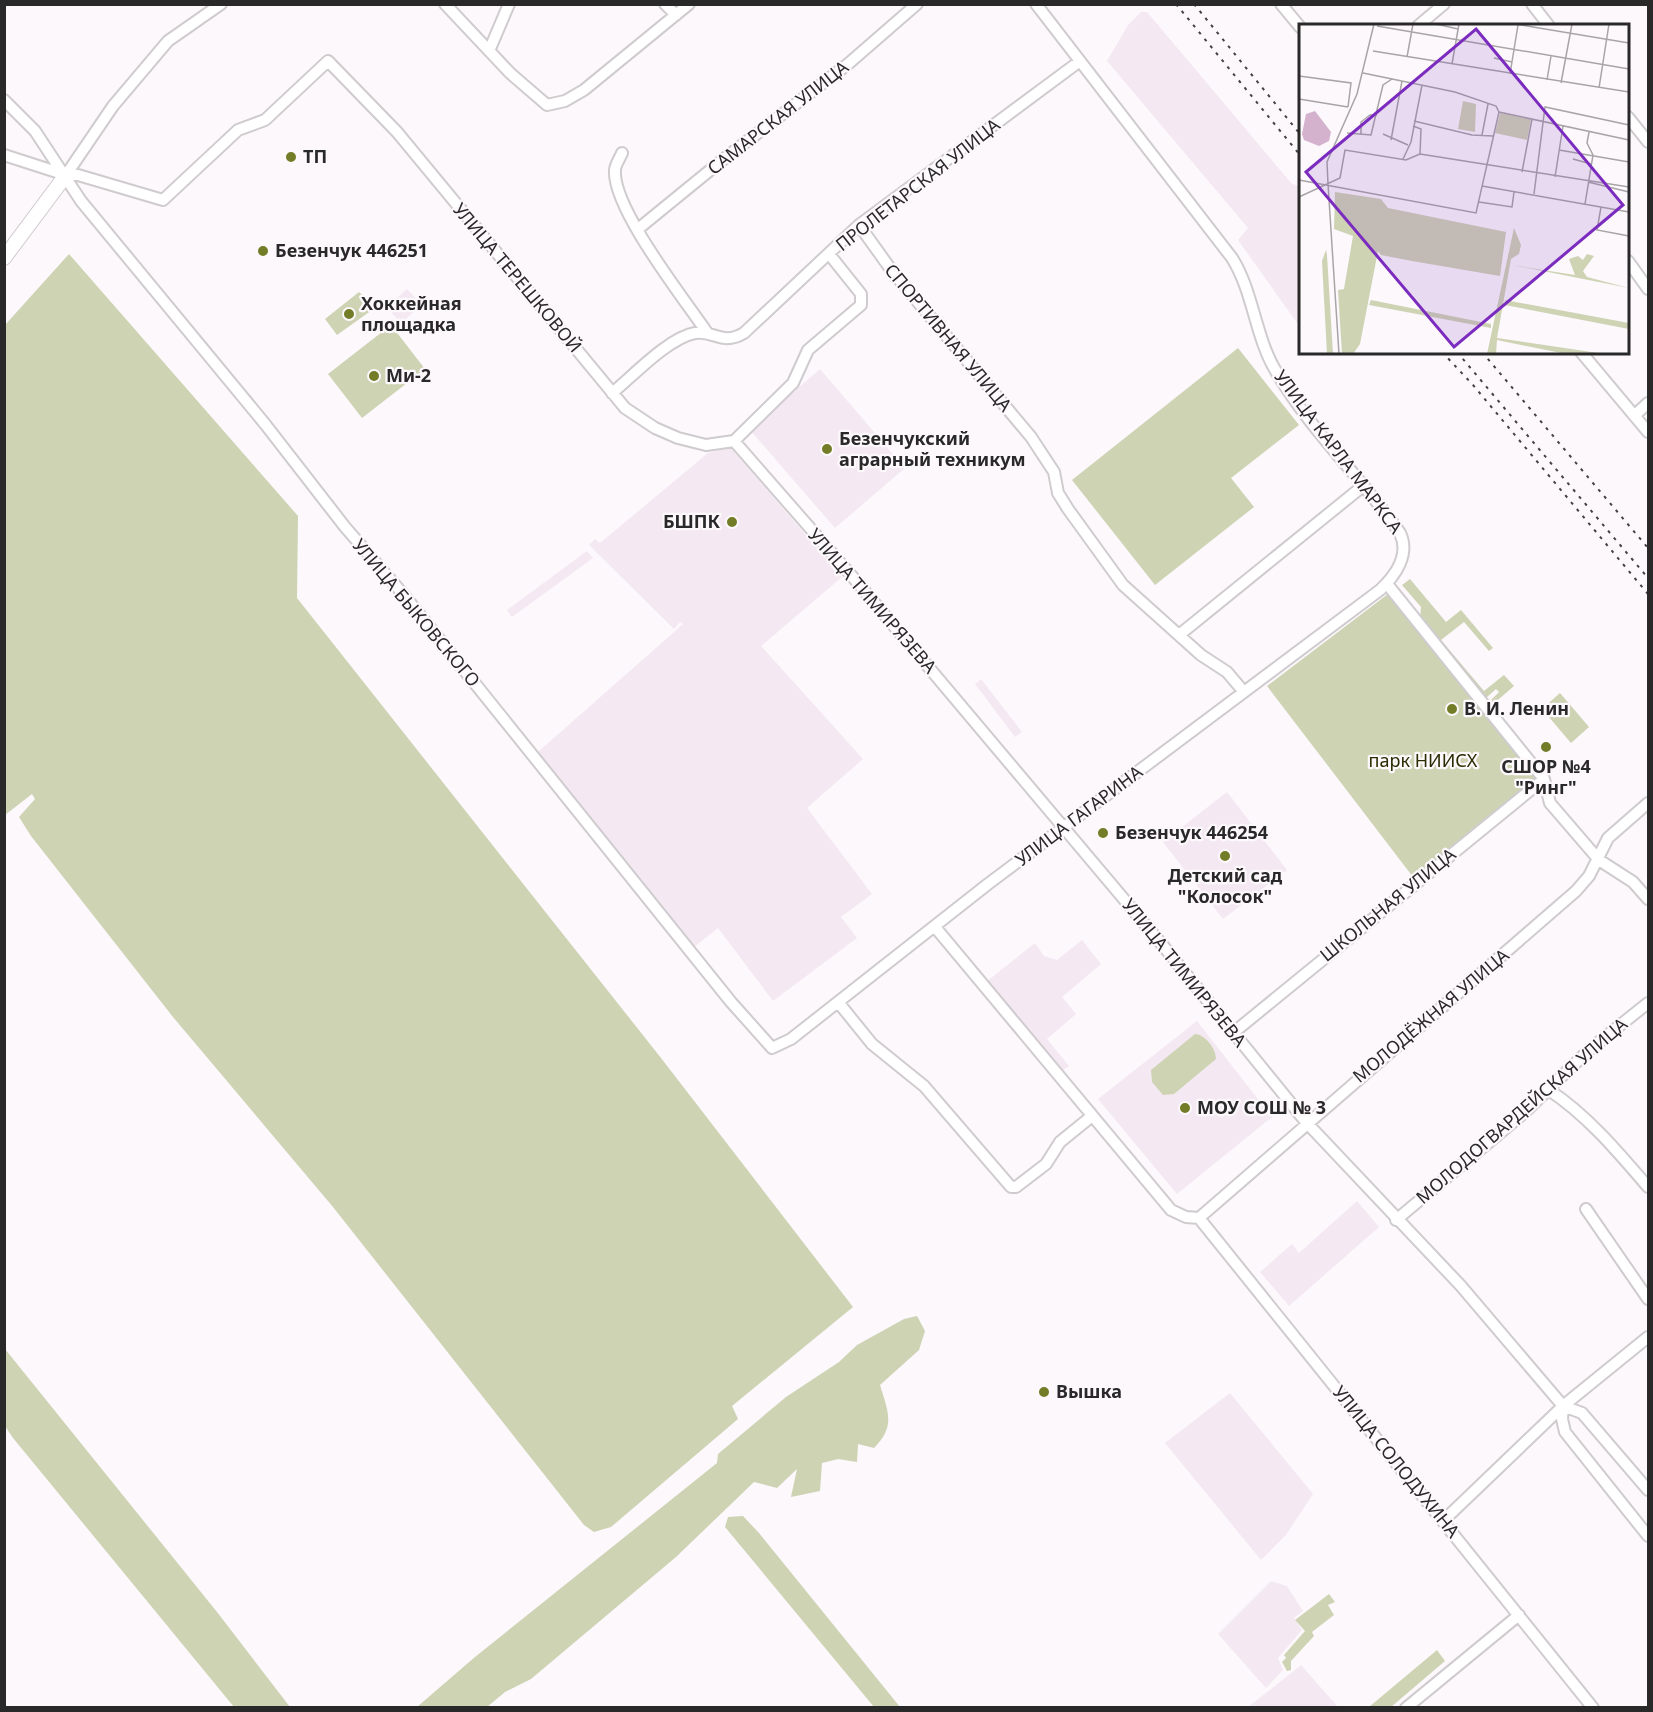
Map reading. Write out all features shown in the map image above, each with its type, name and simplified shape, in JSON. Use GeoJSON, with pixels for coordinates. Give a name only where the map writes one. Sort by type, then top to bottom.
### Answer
{"type":"FeatureCollection","features":[{"type":"Feature","properties":{"kind":"main road"},"geometry":{"type":"LineString","coordinates":[[4,258],[66,175]]}},
{"type":"Feature","properties":{"kind":"street"},"geometry":{"type":"LineString","coordinates":[[4,155],[66,175],[113,106],[153,56],[168,41],[221,4]]}},
{"type":"Feature","properties":{"kind":"street"},"geometry":{"type":"LineString","coordinates":[[446,4],[489,51],[547,105],[565,101],[584,90],[688,4]]}},
{"type":"Feature","properties":{"kind":"street"},"geometry":{"type":"LineString","coordinates":[[489,51],[509,4]]}},
{"type":"Feature","properties":{"kind":"street"},"geometry":{"type":"LineString","coordinates":[[665,4],[676,15]]}},
{"type":"Feature","properties":{"kind":"street","name":"САМАРСКАЯ УЛИЦА"},"geometry":{"type":"LineString","coordinates":[[638,229],[725,158],[848,64],[917,4]]}},
{"type":"Feature","properties":{"kind":"street","name":"УЛИЦА КАРЛА МАРКСА"},"geometry":{"type":"LineString","coordinates":[[1036,4],[1232,258],[1241,274],[1277,374],[1296,402],[1403,538],[1400,564],[1387,584]]}},
{"type":"Feature","properties":{"kind":"street"},"geometry":{"type":"LineString","coordinates":[[1281,4],[1299,26]]}},
{"type":"Feature","properties":{"kind":"street"},"geometry":{"type":"LineString","coordinates":[[1420,24],[1444,4]]}},
{"type":"Feature","properties":{"kind":"street"},"geometry":{"type":"LineString","coordinates":[[1532,4],[1547,24]]}},
{"type":"Feature","properties":{"kind":"street","name":"УЛИЦА ТЕРЕШКОВОЙ"},"geometry":{"type":"LineString","coordinates":[[66,175],[78,175],[163,200],[238,130],[265,120],[328,61],[397,132],[612,393],[638,418],[678,438],[706,445],[734,441]]}},
{"type":"Feature","properties":{"kind":"street","name":"ПРОЛЕТАРСКАЯ УЛИЦА"},"geometry":{"type":"LineString","coordinates":[[612,393],[677,340],[695,333],[724,339],[744,333],[859,225],[1080,61]]}},
{"type":"Feature","properties":{"kind":"street","name":"УЛИЦА БЫКОВСКОГО"},"geometry":{"type":"LineString","coordinates":[[4,100],[36,131],[81,201],[184,329],[265,424],[345,527],[418,613],[731,1002],[772,1048]]}},
{"type":"Feature","properties":{"kind":"street"},"geometry":{"type":"LineString","coordinates":[[1629,118],[1648,142]]}},
{"type":"Feature","properties":{"kind":"street"},"geometry":{"type":"LineString","coordinates":[[622,153],[614,169],[619,195],[638,229],[708,334]]}},
{"type":"Feature","properties":{"kind":"street","name":"СПОРТИВНАЯ УЛИЦА"},"geometry":{"type":"LineString","coordinates":[[859,225],[892,271],[1031,436],[1054,472],[1058,493],[1123,585],[1201,655],[1227,672],[1244,692]]}},
{"type":"Feature","properties":{"kind":"street"},"geometry":{"type":"LineString","coordinates":[[734,441],[793,383],[808,351],[861,305],[861,294],[829,254]]}},
{"type":"Feature","properties":{"kind":"street"},"geometry":{"type":"LineString","coordinates":[[1629,262],[1648,289]]}},
{"type":"Feature","properties":{"kind":"street"},"geometry":{"type":"LineString","coordinates":[[1583,354],[1648,432]]}},
{"type":"Feature","properties":{"kind":"street"},"geometry":{"type":"LineString","coordinates":[[1635,415],[1648,403]]}},
{"type":"Feature","properties":{"kind":"street","name":"УЛИЦА ТИМИРЯЗЕВА"},"geometry":{"type":"LineString","coordinates":[[734,441],[851,575],[1063,827],[1306,1122],[1461,1287],[1563,1406],[1582,1413],[1648,1490]]}},
{"type":"Feature","properties":{"kind":"street"},"geometry":{"type":"LineString","coordinates":[[1179,634],[1363,486]]}},
{"type":"Feature","properties":{"kind":"street"},"geometry":{"type":"LineString","coordinates":[[1387,584],[1544,778],[1550,803],[1599,860],[1633,882],[1648,899]]}},
{"type":"Feature","properties":{"kind":"street","name":"УЛИЦА ГАГАРИНА"},"geometry":{"type":"LineString","coordinates":[[772,1048],[791,1039],[1063,827],[1387,584]]}},
{"type":"Feature","properties":{"kind":"street","name":"ШКОЛЬНАЯ УЛИЦА"},"geometry":{"type":"LineString","coordinates":[[1233,1033],[1544,778]]}},
{"type":"Feature","properties":{"kind":"street","name":"МОЛОДЁЖНАЯ УЛИЦА"},"geometry":{"type":"LineString","coordinates":[[1199,1218],[1306,1122],[1576,891],[1599,860],[1603,848],[1615,830],[1648,803]]}},
{"type":"Feature","properties":{"kind":"street"},"geometry":{"type":"LineString","coordinates":[[935,927],[1171,1210],[1186,1217],[1199,1218]]}},
{"type":"Feature","properties":{"kind":"street"},"geometry":{"type":"LineString","coordinates":[[838,1002],[872,1044],[924,1086],[1011,1187],[1016,1187],[1046,1164],[1060,1142],[1092,1116]]}},
{"type":"Feature","properties":{"kind":"street","name":"МОЛОДОГВАРДЕЙСКАЯ УЛИЦА"},"geometry":{"type":"LineString","coordinates":[[1396,1220],[1462,1167],[1589,1050],[1648,1003]]}},
{"type":"Feature","properties":{"kind":"street"},"geometry":{"type":"LineString","coordinates":[[1549,1089],[1566,1101],[1604,1137],[1648,1187]]}},
{"type":"Feature","properties":{"kind":"street"},"geometry":{"type":"LineString","coordinates":[[1586,1209],[1648,1299]]}},
{"type":"Feature","properties":{"kind":"street","name":"УЛИЦА СОЛОДУХИНА"},"geometry":{"type":"LineString","coordinates":[[1199,1218],[1593,1707]]}},
{"type":"Feature","properties":{"kind":"street"},"geometry":{"type":"LineString","coordinates":[[1443,1521],[1563,1406],[1648,1337]]}},
{"type":"Feature","properties":{"kind":"street"},"geometry":{"type":"LineString","coordinates":[[1563,1406],[1562,1419],[1565,1432],[1648,1536]]}},
{"type":"Feature","properties":{"kind":"street"},"geometry":{"type":"LineString","coordinates":[[1406,1707],[1519,1615]]}},
{"type":"Feature","properties":{"kind":"shaded area"},"geometry":{"type":"Polygon","coordinates":[[[1141,12],[1147,12],[1292,184],[1299,186],[1299,326],[1238,240],[1248,228],[1107,61],[1128,25],[1141,12]]]}},
{"type":"Feature","properties":{"kind":"shaded area"},"geometry":{"type":"Polygon","coordinates":[[[407,289],[422,305],[401,323],[386,307],[407,289]]]}},
{"type":"Feature","properties":{"kind":"shaded area","name":"Безенчукский аграрный техникум"},"geometry":{"type":"Polygon","coordinates":[[[820,369],[905,468],[835,528],[750,430],[820,369]]]}},
{"type":"Feature","properties":{"kind":"shaded area"},"geometry":{"type":"Polygon","coordinates":[[[730,447],[842,577],[761,646],[863,759],[807,808],[872,894],[841,917],[857,938],[773,1001],[718,928],[694,947],[538,752],[683,624],[680,622],[674,629],[589,545],[595,539],[600,543],[708,453],[730,447]]]}},
{"type":"Feature","properties":{"kind":"shaded area"},"geometry":{"type":"Polygon","coordinates":[[[587,551],[593,558],[512,617],[507,610],[587,551]]]}},
{"type":"Feature","properties":{"kind":"shaded area"},"geometry":{"type":"Polygon","coordinates":[[[981,679],[1022,732],[1015,737],[975,684],[981,679]]]}},
{"type":"Feature","properties":{"kind":"shaded area","name":"Детский сад \"Колосок\""},"geometry":{"type":"Polygon","coordinates":[[[1227,792],[1287,870],[1223,919],[1163,842],[1227,792]]]}},
{"type":"Feature","properties":{"kind":"shaded area"},"geometry":{"type":"Polygon","coordinates":[[[1082,940],[1101,964],[1062,997],[1076,1014],[1047,1039],[1069,1066],[1062,1071],[986,982],[1035,943],[1044,956],[1057,960],[1082,940]]]}},
{"type":"Feature","properties":{"kind":"shaded area","name":"МОУ СОШ № 3"},"geometry":{"type":"Polygon","coordinates":[[[1197,1021],[1272,1117],[1177,1194],[1098,1099],[1197,1021]]]}},
{"type":"Feature","properties":{"kind":"shaded area"},"geometry":{"type":"Polygon","coordinates":[[[1357,1201],[1379,1227],[1289,1306],[1260,1272],[1292,1244],[1299,1253],[1357,1201]]]}},
{"type":"Feature","properties":{"kind":"shaded area"},"geometry":{"type":"Polygon","coordinates":[[[1230,1393],[1313,1494],[1286,1535],[1261,1560],[1165,1443],[1230,1393]]]}},
{"type":"Feature","properties":{"kind":"shaded area"},"geometry":{"type":"Polygon","coordinates":[[[1271,1581],[1287,1586],[1303,1611],[1294,1618],[1302,1630],[1278,1658],[1283,1670],[1266,1688],[1218,1634],[1271,1581]]]}},
{"type":"Feature","properties":{"kind":"shaded area"},"geometry":{"type":"Polygon","coordinates":[[[1301,1665],[1338,1707],[1248,1707],[1285,1678],[1301,1665]]]}},
{"type":"Feature","properties":{"kind":"green space"},"geometry":{"type":"Polygon","coordinates":[[[69,254],[298,516],[297,598],[661,1058],[853,1307],[732,1406],[738,1419],[611,1527],[594,1532],[584,1525],[333,1207],[173,1017],[31,836],[19,817],[35,799],[32,794],[5,815],[5,325],[69,254]]]}},
{"type":"Feature","properties":{"kind":"green space","name":"Хоккейная площадка"},"geometry":{"type":"Polygon","coordinates":[[[359,292],[371,303],[372,310],[337,335],[325,319],[359,292]]]}},
{"type":"Feature","properties":{"kind":"green space"},"geometry":{"type":"Polygon","coordinates":[[[391,325],[425,369],[362,418],[328,374],[391,325]]]}},
{"type":"Feature","properties":{"kind":"green space"},"geometry":{"type":"Polygon","coordinates":[[[1238,348],[1299,425],[1231,478],[1254,507],[1155,585],[1072,480],[1238,348]]]}},
{"type":"Feature","properties":{"kind":"green space"},"geometry":{"type":"Polygon","coordinates":[[[1410,579],[1446,622],[1461,610],[1493,648],[1489,651],[1464,622],[1441,640],[1484,691],[1504,675],[1514,686],[1492,705],[1489,702],[1499,692],[1496,689],[1486,698],[1420,620],[1421,607],[1402,585],[1410,579]]]}},
{"type":"Feature","properties":{"kind":"green space","name":"парк НИИСХ"},"geometry":{"type":"Polygon","coordinates":[[[1388,594],[1537,777],[1413,877],[1267,686],[1388,594]]]}},
{"type":"Feature","properties":{"kind":"green space"},"geometry":{"type":"Polygon","coordinates":[[[1560,693],[1589,727],[1571,743],[1542,709],[1560,693]]]}},
{"type":"Feature","properties":{"kind":"green space"},"geometry":{"type":"Polygon","coordinates":[[[1195,1034],[1210,1043],[1216,1059],[1174,1094],[1163,1095],[1152,1082],[1151,1070],[1195,1034]]]}},
{"type":"Feature","properties":{"kind":"green space"},"geometry":{"type":"Polygon","coordinates":[[[917,1316],[925,1331],[919,1350],[880,1385],[888,1418],[885,1433],[874,1448],[858,1444],[857,1462],[838,1459],[822,1463],[820,1491],[791,1497],[797,1469],[777,1488],[754,1482],[676,1557],[531,1679],[505,1692],[487,1707],[417,1707],[475,1657],[717,1463],[718,1454],[786,1397],[839,1362],[857,1345],[904,1319],[917,1316]]]}},
{"type":"Feature","properties":{"kind":"green space"},"geometry":{"type":"Polygon","coordinates":[[[5,1349],[217,1612],[290,1707],[234,1707],[13,1438],[5,1426],[5,1349]]]}},
{"type":"Feature","properties":{"kind":"green space"},"geometry":{"type":"Polygon","coordinates":[[[743,1516],[900,1707],[874,1707],[725,1527],[728,1517],[743,1516]]]}},
{"type":"Feature","properties":{"kind":"green space"},"geometry":{"type":"Polygon","coordinates":[[[1329,1594],[1335,1602],[1328,1605],[1334,1615],[1312,1632],[1314,1636],[1291,1661],[1291,1670],[1287,1671],[1282,1662],[1286,1658],[1284,1655],[1305,1631],[1295,1620],[1329,1594]]]}},
{"type":"Feature","properties":{"kind":"green space"},"geometry":{"type":"Polygon","coordinates":[[[1437,1650],[1445,1661],[1391,1707],[1369,1707],[1437,1650]]]}},
{"type":"Feature","properties":{"kind":"railway"},"geometry":{"type":"LineString","coordinates":[[1176,4],[1299,154]]}},
{"type":"Feature","properties":{"kind":"railway"},"geometry":{"type":"LineString","coordinates":[[1194,4],[1299,133]]}},
{"type":"Feature","properties":{"kind":"railway"},"geometry":{"type":"LineString","coordinates":[[1444,354],[1473,385],[1648,594]]}},
{"type":"Feature","properties":{"kind":"railway"},"geometry":{"type":"LineString","coordinates":[[1459,354],[1648,578]]}},
{"type":"Feature","properties":{"kind":"railway"},"geometry":{"type":"LineString","coordinates":[[1484,354],[1648,548]]}},
{"type":"Feature","properties":{"kind":"place","name":"ТП"},"geometry":{"type":"Point","coordinates":[291,157]}},
{"type":"Feature","properties":{"kind":"place","name":"Безенчук 446251"},"geometry":{"type":"Point","coordinates":[263,251]}},
{"type":"Feature","properties":{"kind":"place","name":"Хоккейная площадка"},"geometry":{"type":"Point","coordinates":[349,314]}},
{"type":"Feature","properties":{"kind":"place","name":"Ми-2"},"geometry":{"type":"Point","coordinates":[374,376]}},
{"type":"Feature","properties":{"kind":"place","name":"Безенчукский аграрный техникум"},"geometry":{"type":"Point","coordinates":[827,449]}},
{"type":"Feature","properties":{"kind":"place","name":"БШПК"},"geometry":{"type":"Point","coordinates":[732,522]}},
{"type":"Feature","properties":{"kind":"place","name":"В. И. Ленин"},"geometry":{"type":"Point","coordinates":[1452,709]}},
{"type":"Feature","properties":{"kind":"place","name":"СШОР №4 \"Ринг\""},"geometry":{"type":"Point","coordinates":[1546,747]}},
{"type":"Feature","properties":{"kind":"place","name":"Безенчук 446254"},"geometry":{"type":"Point","coordinates":[1103,833]}},
{"type":"Feature","properties":{"kind":"place","name":"Детский сад \"Колосок\""},"geometry":{"type":"Point","coordinates":[1225,856]}},
{"type":"Feature","properties":{"kind":"place","name":"МОУ СОШ № 3"},"geometry":{"type":"Point","coordinates":[1185,1108]}},
{"type":"Feature","properties":{"kind":"place","name":"Вышка"},"geometry":{"type":"Point","coordinates":[1044,1392]}}]}
